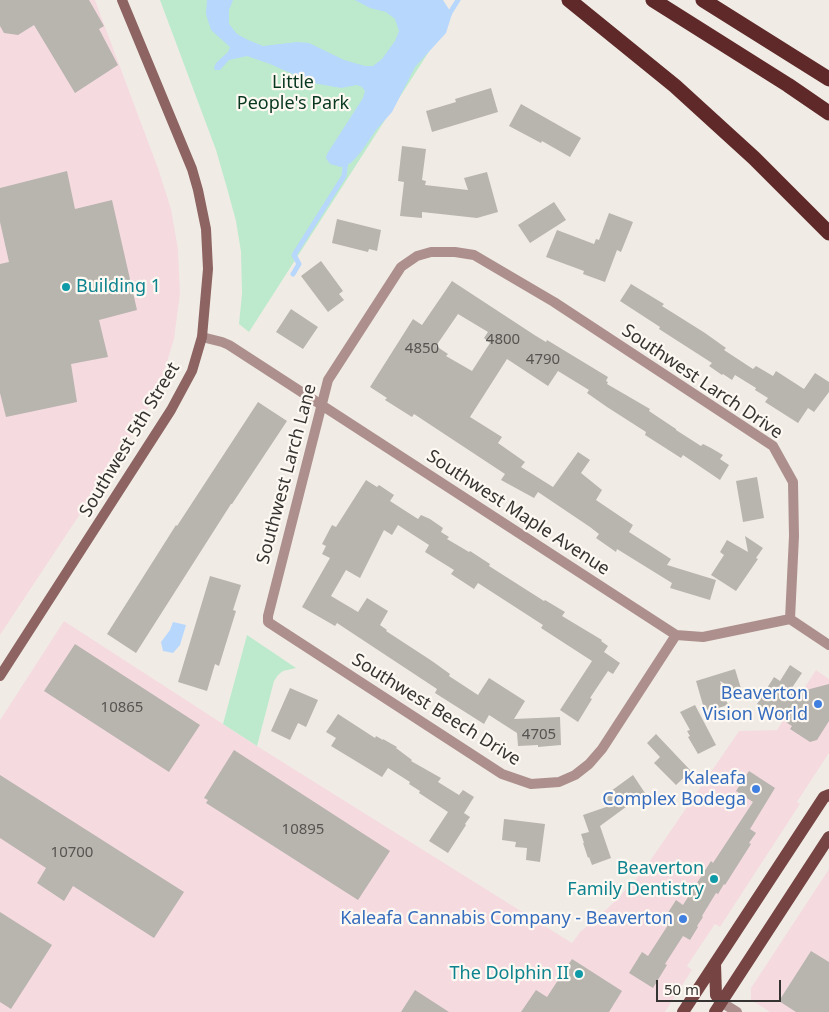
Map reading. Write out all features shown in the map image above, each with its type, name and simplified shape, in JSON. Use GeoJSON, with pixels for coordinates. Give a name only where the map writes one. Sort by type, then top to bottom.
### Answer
{"type":"FeatureCollection","features":[{"type":"Feature","properties":{"kind":"highway"},"geometry":{"type":"LineString","coordinates":[[569,0],[675,86],[754,158],[829,232]]}},
{"type":"Feature","properties":{"kind":"highway"},"geometry":{"type":"LineString","coordinates":[[653,0],[829,113]]}},
{"type":"Feature","properties":{"kind":"highway"},"geometry":{"type":"LineString","coordinates":[[703,0],[829,79]]}},
{"type":"Feature","properties":{"kind":"main road"},"geometry":{"type":"LineString","coordinates":[[683,1012],[824,797],[829,795]]}},
{"type":"Feature","properties":{"kind":"main road"},"geometry":{"type":"LineString","coordinates":[[718,1007],[829,837]]}},
{"type":"Feature","properties":{"kind":"main road"},"geometry":{"type":"LineString","coordinates":[[715,964],[718,1007]]}},
{"type":"Feature","properties":{"kind":"street","name":"Southwest 5th Street"},"geometry":{"type":"LineString","coordinates":[[0,676],[171,410],[192,371],[202,337],[208,269],[206,229],[198,190],[185,152],[122,0]]}},
{"type":"Feature","properties":{"kind":"street","name":"Southwest Larch Lane"},"geometry":{"type":"LineString","coordinates":[[268,622],[328,380],[401,268],[417,256],[431,252],[455,252],[474,255],[489,263]]}},
{"type":"Feature","properties":{"kind":"street","name":"Southwest Larch Drive"},"geometry":{"type":"LineString","coordinates":[[489,263],[554,302],[773,446],[793,482],[794,536],[790,619]]}},
{"type":"Feature","properties":{"kind":"street","name":"Southwest Maple Avenue"},"geometry":{"type":"LineString","coordinates":[[202,337],[229,345],[676,635],[703,637],[790,619]]}},
{"type":"Feature","properties":{"kind":"street"},"geometry":{"type":"LineString","coordinates":[[790,619],[829,645]]}},
{"type":"Feature","properties":{"kind":"street","name":"Southwest Beech Drive"},"geometry":{"type":"LineString","coordinates":[[268,622],[502,774],[531,784],[559,782],[575,775],[589,764],[602,749],[676,635]]}},
{"type":"Feature","properties":{"kind":"street"},"geometry":{"type":"LineString","coordinates":[[718,1007],[736,1012]]}},
{"type":"Feature","properties":{"kind":"shaded area"},"geometry":{"type":"Polygon","coordinates":[[[0,0],[95,0],[159,171],[171,209],[178,249],[180,294],[174,339],[160,385],[151,403],[139,425],[0,635],[0,0]]]}},
{"type":"Feature","properties":{"kind":"shaded area"},"geometry":{"type":"Polygon","coordinates":[[[64,621],[257,746],[572,943],[580,932],[610,906],[641,874],[739,731],[777,730],[816,670],[829,679],[829,753],[797,802],[800,804],[720,927],[715,924],[687,966],[692,970],[665,1012],[0,1012],[0,720],[64,621]]]}},
{"type":"Feature","properties":{"kind":"shaded area"},"geometry":{"type":"Polygon","coordinates":[[[829,869],[829,1012],[770,1012],[751,1000],[751,988],[829,869]]]}},
{"type":"Feature","properties":{"kind":"green space","name":"Little People's Park"},"geometry":{"type":"Polygon","coordinates":[[[160,0],[406,0],[446,25],[249,332],[239,324],[242,294],[241,252],[236,221],[216,150],[160,0]]]}},
{"type":"Feature","properties":{"kind":"green space"},"geometry":{"type":"Polygon","coordinates":[[[247,635],[296,668],[283,671],[274,681],[257,746],[223,724],[247,635]]]}},
{"type":"Feature","properties":{"kind":"water"},"geometry":{"type":"Polygon","coordinates":[[[207,0],[233,0],[229,10],[229,24],[237,34],[248,40],[263,46],[297,42],[309,43],[344,60],[365,66],[373,66],[382,59],[395,41],[399,31],[395,19],[386,12],[370,8],[355,0],[443,0],[452,14],[446,33],[415,67],[392,112],[351,163],[341,167],[330,164],[326,158],[327,154],[363,98],[365,91],[362,87],[357,85],[341,88],[313,83],[247,56],[229,60],[220,70],[215,70],[216,63],[228,52],[230,47],[211,30],[206,14],[207,0]]]}},
{"type":"Feature","properties":{"kind":"water"},"geometry":{"type":"Polygon","coordinates":[[[173,622],[186,625],[180,645],[173,653],[163,651],[161,642],[170,630],[173,622]]]}},
{"type":"Feature","properties":{"kind":"building"},"geometry":{"type":"Polygon","coordinates":[[[0,0],[89,0],[104,26],[99,29],[118,65],[75,93],[34,25],[18,35],[4,33],[0,26],[0,0]]]}},
{"type":"Feature","properties":{"kind":"building"},"geometry":{"type":"Polygon","coordinates":[[[491,88],[498,112],[432,132],[426,111],[456,102],[455,99],[491,88]]]}},
{"type":"Feature","properties":{"kind":"building"},"geometry":{"type":"Polygon","coordinates":[[[521,104],[581,138],[570,157],[542,141],[541,143],[509,126],[521,104]]]}},
{"type":"Feature","properties":{"kind":"building"},"geometry":{"type":"Polygon","coordinates":[[[402,146],[426,149],[422,180],[426,181],[425,185],[468,190],[464,178],[487,172],[498,212],[477,218],[422,212],[422,218],[400,216],[404,182],[398,181],[402,146]]]}},
{"type":"Feature","properties":{"kind":"building","name":"Building 1"},"geometry":{"type":"Polygon","coordinates":[[[67,171],[75,209],[112,200],[137,310],[99,320],[108,357],[71,364],[77,402],[6,417],[0,393],[0,264],[9,262],[0,222],[0,188],[67,171]]]}},
{"type":"Feature","properties":{"kind":"building"},"geometry":{"type":"Polygon","coordinates":[[[554,202],[566,220],[530,243],[518,225],[554,202]]]}},
{"type":"Feature","properties":{"kind":"building"},"geometry":{"type":"Polygon","coordinates":[[[609,213],[633,222],[621,252],[617,250],[605,282],[583,274],[584,271],[546,257],[557,230],[594,244],[596,239],[599,240],[609,213]]]}},
{"type":"Feature","properties":{"kind":"building"},"geometry":{"type":"Polygon","coordinates":[[[337,219],[381,230],[377,251],[369,249],[368,252],[332,243],[337,219]]]}},
{"type":"Feature","properties":{"kind":"building"},"geometry":{"type":"Polygon","coordinates":[[[321,261],[343,291],[339,294],[344,300],[328,312],[301,276],[321,261]]]}},
{"type":"Feature","properties":{"kind":"building"},"geometry":{"type":"Polygon","coordinates":[[[452,281],[536,336],[546,342],[547,340],[608,377],[607,384],[650,409],[649,411],[676,430],[701,446],[703,444],[723,455],[720,459],[729,465],[720,480],[683,455],[681,458],[645,435],[646,432],[587,393],[589,390],[558,371],[548,386],[507,359],[470,417],[502,437],[498,443],[525,462],[521,467],[553,487],[578,452],[590,460],[581,473],[602,490],[596,500],[633,525],[629,532],[671,559],[667,565],[716,580],[710,600],[670,588],[672,583],[617,549],[616,552],[596,538],[599,534],[590,527],[538,492],[534,498],[501,480],[505,474],[414,414],[412,417],[385,400],[387,398],[370,387],[413,319],[422,325],[452,281]],[[458,314],[436,346],[448,354],[446,356],[472,371],[490,343],[484,338],[488,332],[458,314]]]}},
{"type":"Feature","properties":{"kind":"building"},"geometry":{"type":"Polygon","coordinates":[[[631,284],[664,304],[662,306],[705,333],[726,348],[724,350],[753,369],[756,366],[773,376],[776,371],[804,389],[815,373],[829,382],[829,392],[814,412],[808,408],[798,423],[765,402],[768,398],[755,390],[756,388],[735,375],[732,380],[722,375],[709,366],[712,363],[620,301],[631,284]]]}},
{"type":"Feature","properties":{"kind":"building"},"geometry":{"type":"Polygon","coordinates":[[[291,309],[318,327],[303,349],[276,332],[291,309]]]}},
{"type":"Feature","properties":{"kind":"building"},"geometry":{"type":"Polygon","coordinates":[[[258,402],[287,421],[231,504],[136,653],[107,634],[176,525],[258,402]]]}},
{"type":"Feature","properties":{"kind":"building"},"geometry":{"type":"Polygon","coordinates":[[[757,477],[764,518],[743,522],[736,481],[757,477]]]}},
{"type":"Feature","properties":{"kind":"building"},"geometry":{"type":"Polygon","coordinates":[[[366,480],[377,487],[379,485],[394,495],[390,501],[418,519],[421,515],[443,528],[441,532],[449,537],[447,539],[470,551],[490,564],[489,566],[565,612],[562,616],[602,640],[608,646],[604,652],[620,663],[613,674],[608,671],[590,698],[592,699],[578,722],[560,710],[592,661],[541,628],[543,625],[478,583],[474,589],[451,574],[454,570],[425,552],[429,545],[398,525],[392,535],[384,530],[360,578],[346,570],[331,596],[358,612],[367,598],[388,611],[380,625],[386,631],[432,661],[450,674],[449,676],[478,695],[489,678],[525,701],[514,719],[560,717],[561,745],[518,746],[517,733],[489,715],[484,724],[435,693],[437,689],[337,623],[335,626],[302,607],[330,558],[322,554],[326,546],[322,544],[332,525],[336,527],[366,480]]]}},
{"type":"Feature","properties":{"kind":"building"},"geometry":{"type":"Polygon","coordinates":[[[745,536],[763,548],[756,558],[758,559],[736,591],[711,575],[724,555],[720,552],[727,540],[748,552],[745,536]]]}},
{"type":"Feature","properties":{"kind":"building"},"geometry":{"type":"Polygon","coordinates":[[[210,576],[241,585],[233,610],[236,611],[219,666],[215,664],[207,691],[178,682],[210,576]]]}},
{"type":"Feature","properties":{"kind":"building"},"geometry":{"type":"Polygon","coordinates":[[[75,644],[200,725],[169,772],[44,691],[75,644]]]}},
{"type":"Feature","properties":{"kind":"building"},"geometry":{"type":"Polygon","coordinates":[[[790,665],[802,673],[787,695],[829,684],[829,721],[817,740],[810,742],[790,729],[792,726],[757,704],[774,677],[780,681],[790,665]]]}},
{"type":"Feature","properties":{"kind":"building"},"geometry":{"type":"Polygon","coordinates":[[[735,669],[743,695],[720,681],[728,705],[705,712],[696,681],[735,669]]]}},
{"type":"Feature","properties":{"kind":"building"},"geometry":{"type":"Polygon","coordinates":[[[290,688],[318,700],[306,727],[298,723],[290,740],[271,731],[290,688]]]}},
{"type":"Feature","properties":{"kind":"building"},"geometry":{"type":"Polygon","coordinates":[[[695,705],[716,745],[698,754],[688,737],[690,736],[687,731],[690,730],[680,712],[695,705]]]}},
{"type":"Feature","properties":{"kind":"building"},"geometry":{"type":"Polygon","coordinates":[[[338,714],[375,738],[376,736],[397,747],[411,761],[441,778],[438,782],[459,795],[463,790],[474,797],[464,813],[470,817],[448,853],[429,841],[448,812],[419,793],[420,791],[409,784],[410,782],[388,768],[382,777],[331,746],[336,738],[326,732],[338,714]]]}},
{"type":"Feature","properties":{"kind":"building"},"geometry":{"type":"Polygon","coordinates":[[[656,734],[691,771],[676,785],[654,763],[660,757],[647,743],[656,734]]]}},
{"type":"Feature","properties":{"kind":"building"},"geometry":{"type":"Polygon","coordinates":[[[234,750],[390,851],[358,900],[206,803],[208,800],[204,798],[234,750]]]}},
{"type":"Feature","properties":{"kind":"building"},"geometry":{"type":"Polygon","coordinates":[[[749,771],[775,788],[750,829],[756,833],[725,885],[718,894],[716,893],[690,940],[683,936],[665,964],[667,965],[653,988],[629,973],[642,952],[648,956],[668,925],[662,922],[676,900],[683,905],[711,861],[713,863],[753,802],[736,791],[749,771]]]}},
{"type":"Feature","properties":{"kind":"building"},"geometry":{"type":"Polygon","coordinates":[[[0,775],[184,892],[154,938],[73,886],[64,901],[37,883],[46,868],[0,838],[0,775]]]}},
{"type":"Feature","properties":{"kind":"building"},"geometry":{"type":"Polygon","coordinates":[[[633,775],[645,793],[600,826],[611,858],[592,865],[581,834],[589,832],[583,815],[609,806],[604,799],[613,793],[611,791],[633,775]]]}},
{"type":"Feature","properties":{"kind":"building"},"geometry":{"type":"Polygon","coordinates":[[[504,819],[545,824],[540,862],[526,860],[527,848],[515,847],[516,842],[502,840],[504,819]]]}},
{"type":"Feature","properties":{"kind":"building"},"geometry":{"type":"Polygon","coordinates":[[[0,912],[52,945],[11,1009],[0,1002],[0,912]]]}},
{"type":"Feature","properties":{"kind":"building"},"geometry":{"type":"Polygon","coordinates":[[[811,951],[829,962],[829,1012],[796,1012],[779,1001],[811,951]]]}},
{"type":"Feature","properties":{"kind":"building","name":"The Dolphin II"},"geometry":{"type":"Polygon","coordinates":[[[572,959],[622,991],[609,1012],[521,1012],[536,990],[547,997],[572,959]]]}},
{"type":"Feature","properties":{"kind":"building"},"geometry":{"type":"Polygon","coordinates":[[[415,990],[449,1012],[401,1012],[415,990]]]}},
{"type":"Feature","properties":{"kind":"waterway"},"geometry":{"type":"LineString","coordinates":[[448,16],[458,0]]}},
{"type":"Feature","properties":{"kind":"waterway"},"geometry":{"type":"LineString","coordinates":[[293,274],[299,264],[294,255],[344,176],[346,160]]}},
{"type":"Feature","properties":{"kind":"place","name":"Building 1"},"geometry":{"type":"Point","coordinates":[66,287]}},
{"type":"Feature","properties":{"kind":"place","name":"Beaverton Vision World"},"geometry":{"type":"Point","coordinates":[818,704]}},
{"type":"Feature","properties":{"kind":"place","name":"Kaleafa Complex Bodega"},"geometry":{"type":"Point","coordinates":[756,789]}},
{"type":"Feature","properties":{"kind":"place","name":"Beaverton Family Dentistry"},"geometry":{"type":"Point","coordinates":[714,879]}},
{"type":"Feature","properties":{"kind":"place","name":"Kaleafa Cannabis Company - Beaverton"},"geometry":{"type":"Point","coordinates":[683,919]}},
{"type":"Feature","properties":{"kind":"place","name":"The Dolphin II"},"geometry":{"type":"Point","coordinates":[579,974]}}]}
